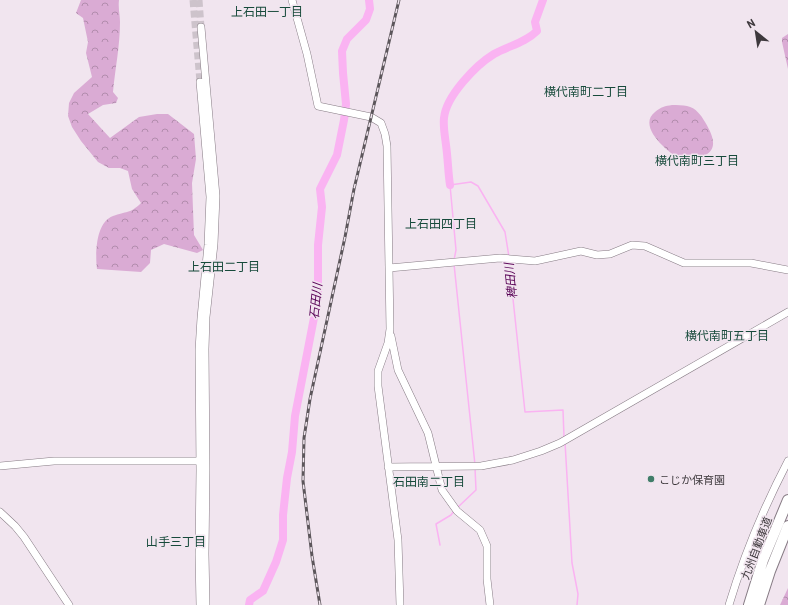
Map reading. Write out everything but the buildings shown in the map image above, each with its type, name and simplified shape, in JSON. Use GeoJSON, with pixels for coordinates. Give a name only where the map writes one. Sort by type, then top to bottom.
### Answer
{"type":"FeatureCollection","features":[{"type":"Feature","properties":{"kind":"highway","name":"九州自動車道"},"geometry":{"type":"LineString","coordinates":[[747,605],[755,578],[788,500]]}},
{"type":"Feature","properties":{"kind":"highway","name":"九州自動車道"},"geometry":{"type":"LineString","coordinates":[[759,605],[770,571],[788,526]]}},
{"type":"Feature","properties":{"kind":"highway"},"geometry":{"type":"LineString","coordinates":[[766,605],[788,537]]}},
{"type":"Feature","properties":{"kind":"street"},"geometry":{"type":"LineString","coordinates":[[292,0],[307,54],[318,106],[371,118],[381,123],[387,146],[390,329],[388,343],[378,371],[378,386],[398,540],[400,605]]}},
{"type":"Feature","properties":{"kind":"street"},"geometry":{"type":"LineString","coordinates":[[200,605],[199,554],[203,461],[206,318],[214,244],[216,196],[201,26]]}},
{"type":"Feature","properties":{"kind":"street"},"geometry":{"type":"LineString","coordinates":[[200,82],[209,178],[210,211],[200,318],[199,350],[206,605]]}},
{"type":"Feature","properties":{"kind":"street"},"geometry":{"type":"LineString","coordinates":[[389,268],[500,258],[535,261],[581,250],[596,255],[610,254],[632,245],[644,246],[684,262],[751,263],[788,270]]}},
{"type":"Feature","properties":{"kind":"street"},"geometry":{"type":"LineString","coordinates":[[388,467],[481,466],[513,460],[553,446],[670,381],[788,312]]}},
{"type":"Feature","properties":{"kind":"street"},"geometry":{"type":"LineString","coordinates":[[390,329],[398,370],[428,433],[442,490],[457,511],[480,530],[488,546],[487,579],[490,605]]}},
{"type":"Feature","properties":{"kind":"street"},"geometry":{"type":"LineString","coordinates":[[0,466],[54,461],[203,461]]}},
{"type":"Feature","properties":{"kind":"street"},"geometry":{"type":"LineString","coordinates":[[729,605],[737,577],[751,540],[788,461]]}},
{"type":"Feature","properties":{"kind":"street"},"geometry":{"type":"LineString","coordinates":[[0,512],[24,537],[69,605]]}},
{"type":"Feature","properties":{"kind":"green space"},"geometry":{"type":"Polygon","coordinates":[[[81,0],[119,0],[120,31],[113,92],[118,98],[116,103],[103,105],[88,114],[110,138],[139,117],[157,114],[168,114],[194,134],[196,159],[192,183],[194,235],[203,250],[197,253],[164,244],[151,250],[150,263],[141,272],[97,269],[96,255],[98,239],[100,231],[107,219],[131,211],[141,203],[132,189],[128,171],[120,168],[109,168],[98,162],[81,141],[72,127],[68,116],[69,103],[74,93],[92,77],[86,53],[88,42],[83,18],[76,13],[81,0]]]}},
{"type":"Feature","properties":{"kind":"green space"},"geometry":{"type":"Polygon","coordinates":[[[788,34],[788,69],[782,38],[788,34]]]}},
{"type":"Feature","properties":{"kind":"green space"},"geometry":{"type":"Polygon","coordinates":[[[672,105],[684,105],[690,107],[696,110],[702,117],[713,139],[713,146],[707,154],[683,161],[677,158],[657,140],[652,132],[650,118],[659,109],[672,105]]]}},
{"type":"Feature","properties":{"kind":"green space"},"geometry":{"type":"Polygon","coordinates":[[[788,588],[788,605],[780,605],[788,588]]]}},
{"type":"Feature","properties":{"kind":"waterway","name":"石田川"},"geometry":{"type":"LineString","coordinates":[[249,605],[250,600],[263,591],[276,562],[283,540],[283,515],[287,478],[292,452],[295,416],[318,297],[318,245],[322,207],[320,189],[337,155],[344,120],[346,104],[342,51],[347,39],[366,20],[370,9],[369,0]]}},
{"type":"Feature","properties":{"kind":"waterway","name":"稗田川"},"geometry":{"type":"LineString","coordinates":[[450,185],[444,124],[446,109],[450,100],[471,73],[487,59],[499,51],[527,39],[537,31],[535,22],[543,0]]}},
{"type":"Feature","properties":{"kind":"waterway","name":"稗田川"},"geometry":{"type":"LineString","coordinates":[[454,260],[456,250],[450,185],[471,182],[478,186],[505,232],[509,257]]}},
{"type":"Feature","properties":{"kind":"waterway","name":"稗田川"},"geometry":{"type":"LineString","coordinates":[[509,261],[525,412],[563,410],[564,437]]}},
{"type":"Feature","properties":{"kind":"waterway"},"geometry":{"type":"LineString","coordinates":[[454,264],[475,465]]}},
{"type":"Feature","properties":{"kind":"waterway","name":"稗田川"},"geometry":{"type":"LineString","coordinates":[[565,442],[572,563],[578,594],[577,605]]}},
{"type":"Feature","properties":{"kind":"waterway"},"geometry":{"type":"LineString","coordinates":[[457,508],[476,490],[475,468]]}},
{"type":"Feature","properties":{"kind":"waterway"},"geometry":{"type":"LineString","coordinates":[[440,545],[436,524],[451,515],[454,511]]}},
{"type":"Feature","properties":{"kind":"tunnel"},"geometry":{"type":"LineString","coordinates":[[193,0],[200,82]]}},
{"type":"Feature","properties":{"kind":"tunnel"},"geometry":{"type":"LineString","coordinates":[[199,0],[201,27]]}},
{"type":"Feature","properties":{"kind":"railway"},"geometry":{"type":"LineString","coordinates":[[320,605],[312,556],[303,481],[304,438],[310,399],[354,189],[399,0]]}},
{"type":"Feature","properties":{"kind":"place","name":"こじか保育園"},"geometry":{"type":"Point","coordinates":[651,479]}},
{"type":"Feature","properties":{"kind":"district","name":"上石田一丁目"},"geometry":{"type":"Point","coordinates":[267,11]}},
{"type":"Feature","properties":{"kind":"district","name":"横代南町二丁目"},"geometry":{"type":"Point","coordinates":[586,91]}},
{"type":"Feature","properties":{"kind":"district","name":"横代南町三丁目"},"geometry":{"type":"Point","coordinates":[697,160]}},
{"type":"Feature","properties":{"kind":"district","name":"上石田四丁目"},"geometry":{"type":"Point","coordinates":[441,223]}},
{"type":"Feature","properties":{"kind":"district","name":"上石田二丁目"},"geometry":{"type":"Point","coordinates":[224,266]}},
{"type":"Feature","properties":{"kind":"district","name":"横代南町五丁目"},"geometry":{"type":"Point","coordinates":[727,335]}},
{"type":"Feature","properties":{"kind":"district","name":"石田南二丁目"},"geometry":{"type":"Point","coordinates":[429,481]}},
{"type":"Feature","properties":{"kind":"district","name":"山手三丁目"},"geometry":{"type":"Point","coordinates":[176,541]}}]}
